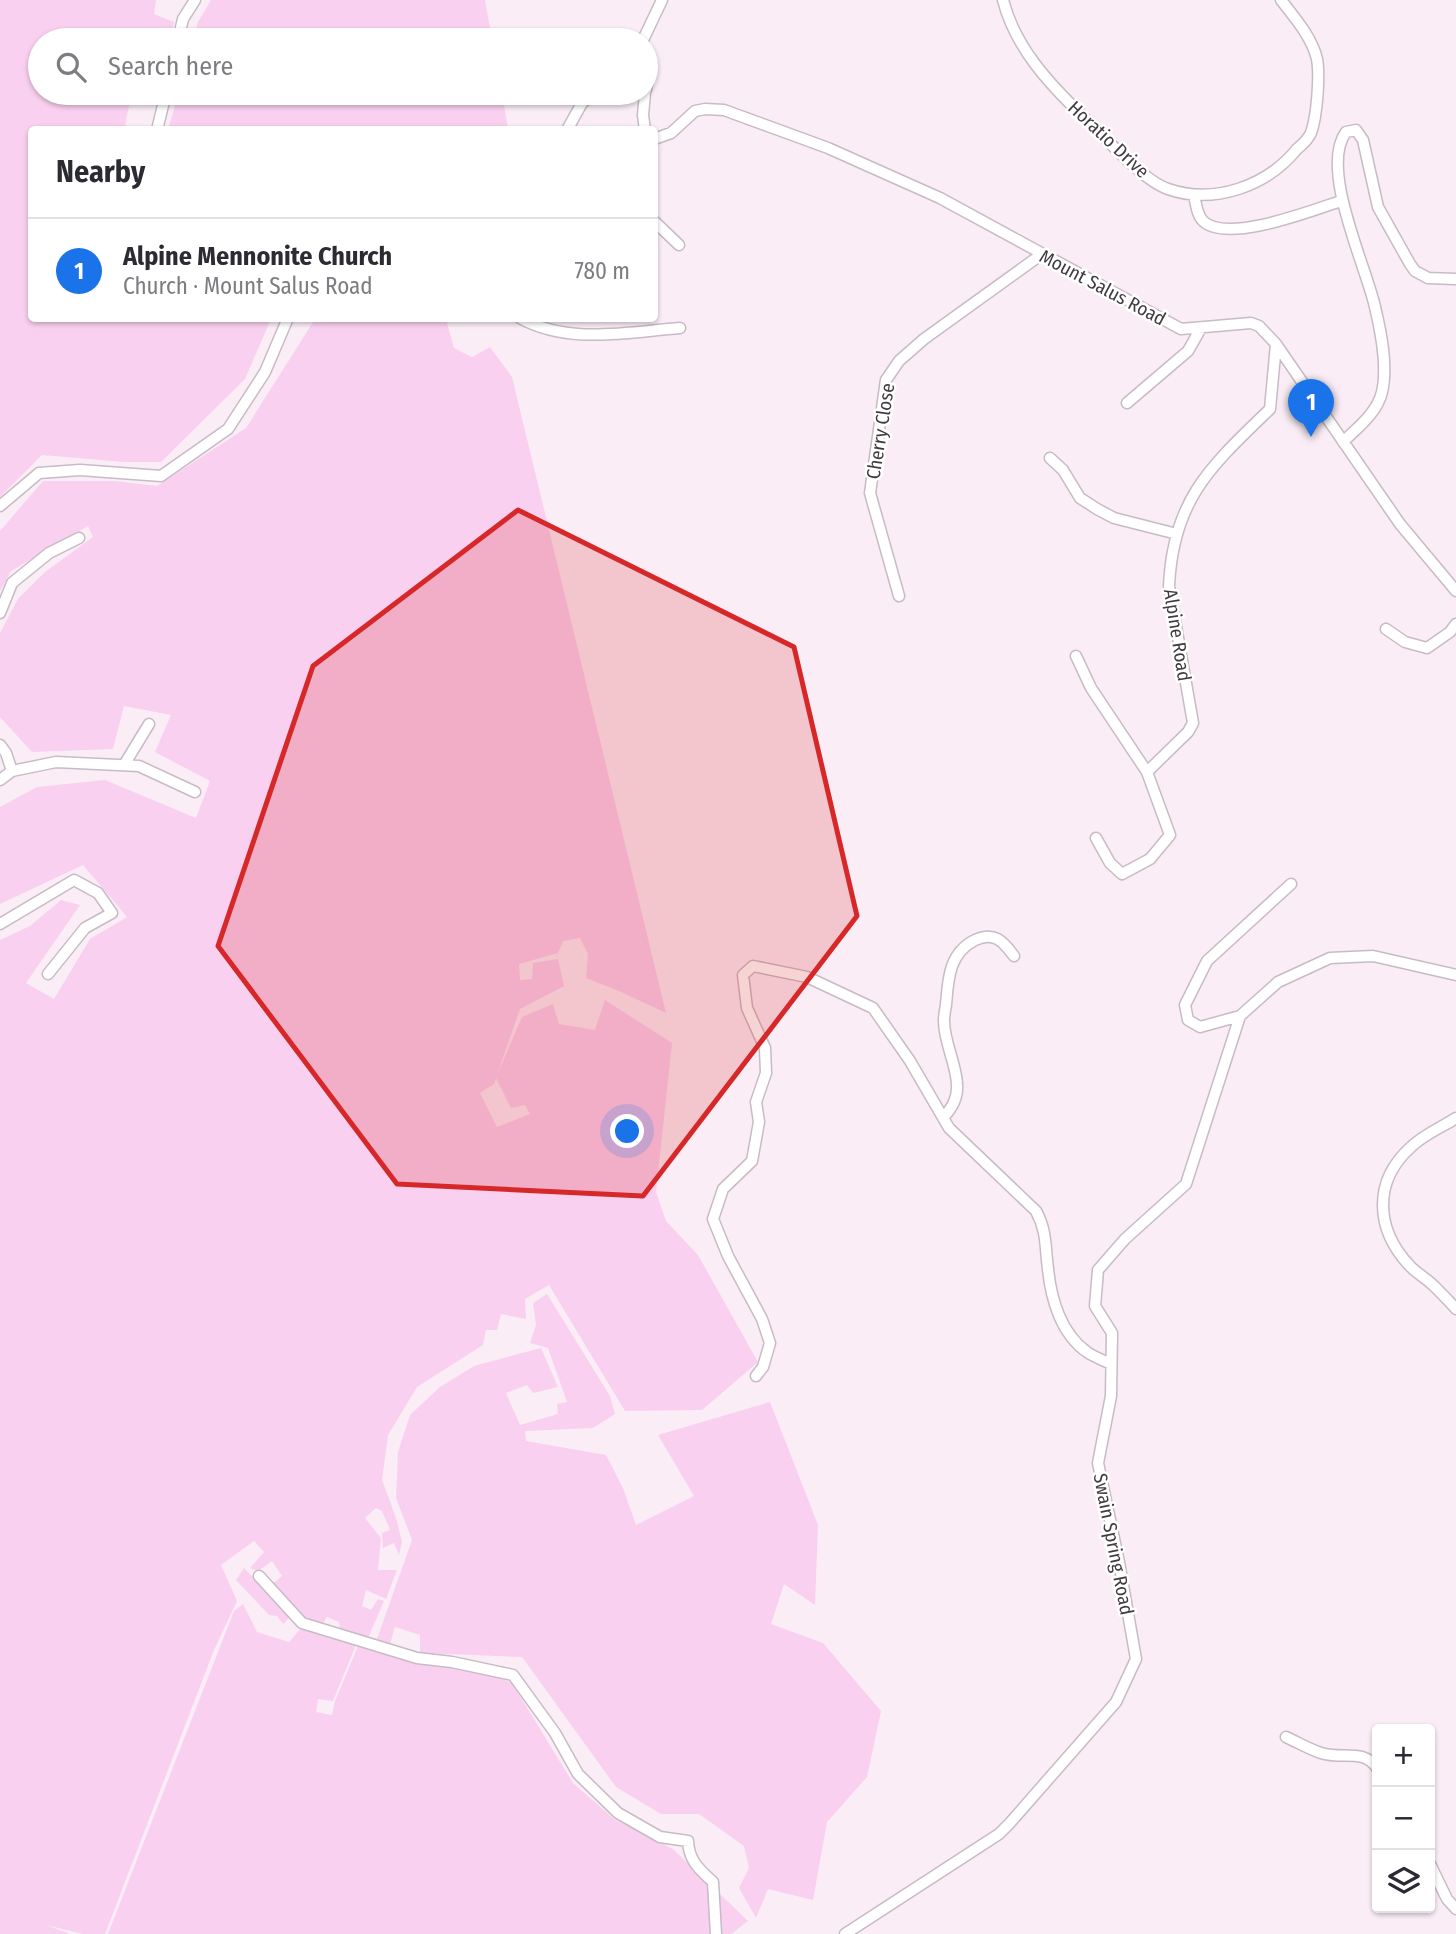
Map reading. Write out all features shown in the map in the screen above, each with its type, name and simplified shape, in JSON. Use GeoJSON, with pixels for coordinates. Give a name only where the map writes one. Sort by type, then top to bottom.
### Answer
{"type":"FeatureCollection","features":[{"type":"Feature","properties":{"kind":"street"},"geometry":{"type":"LineString","coordinates":[[181,28],[183,19],[195,0]]}},
{"type":"Feature","properties":{"kind":"street"},"geometry":{"type":"LineString","coordinates":[[649,28],[662,0]]}},
{"type":"Feature","properties":{"kind":"street","name":"Horatio Drive"},"geometry":{"type":"LineString","coordinates":[[1003,0],[1027,54],[1060,95],[1136,168],[1166,189],[1194,195],[1220,194],[1259,181],[1289,159],[1310,134],[1317,101],[1317,60],[1310,41],[1281,0]]}},
{"type":"Feature","properties":{"kind":"street"},"geometry":{"type":"LineString","coordinates":[[158,126],[163,105]]}},
{"type":"Feature","properties":{"kind":"street"},"geometry":{"type":"LineString","coordinates":[[568,126],[581,105]]}},
{"type":"Feature","properties":{"kind":"street"},"geometry":{"type":"LineString","coordinates":[[644,105],[644,126]]}},
{"type":"Feature","properties":{"kind":"street","name":"Mount Salus Road"},"geometry":{"type":"LineString","coordinates":[[658,138],[671,133],[695,111],[724,110],[828,148],[940,198],[1181,329],[1251,323],[1259,326],[1276,344],[1400,524],[1456,591]]}},
{"type":"Feature","properties":{"kind":"street"},"geometry":{"type":"LineString","coordinates":[[1343,442],[1373,411],[1382,392],[1384,368],[1375,305],[1341,201],[1340,140],[1346,132],[1356,130],[1363,140],[1378,206],[1415,271],[1428,278],[1456,279]]}},
{"type":"Feature","properties":{"kind":"street"},"geometry":{"type":"LineString","coordinates":[[1194,195],[1199,218],[1208,225],[1242,229],[1341,201]]}},
{"type":"Feature","properties":{"kind":"street"},"geometry":{"type":"LineString","coordinates":[[658,225],[679,245]]}},
{"type":"Feature","properties":{"kind":"street","name":"Cherry Close"},"geometry":{"type":"LineString","coordinates":[[899,596],[870,493],[886,380],[899,361],[924,339],[1042,254]]}},
{"type":"Feature","properties":{"kind":"street"},"geometry":{"type":"LineString","coordinates":[[0,506],[39,472],[80,470],[161,476],[229,429],[265,372],[286,322]]}},
{"type":"Feature","properties":{"kind":"street"},"geometry":{"type":"LineString","coordinates":[[531,322],[585,336],[680,328]]}},
{"type":"Feature","properties":{"kind":"street"},"geometry":{"type":"LineString","coordinates":[[1127,403],[1188,352],[1201,328]]}},
{"type":"Feature","properties":{"kind":"street","name":"Alpine Road"},"geometry":{"type":"LineString","coordinates":[[1147,772],[1188,732],[1193,723],[1168,586],[1179,522],[1194,491],[1214,463],[1270,409],[1276,344]]}},
{"type":"Feature","properties":{"kind":"street"},"geometry":{"type":"LineString","coordinates":[[1050,458],[1063,470],[1080,498],[1097,509],[1114,518],[1177,534]]}},
{"type":"Feature","properties":{"kind":"street"},"geometry":{"type":"LineString","coordinates":[[0,613],[12,583],[49,553],[79,538]]}},
{"type":"Feature","properties":{"kind":"street"},"geometry":{"type":"LineString","coordinates":[[1386,629],[1405,642],[1427,648],[1450,632],[1456,624]]}},
{"type":"Feature","properties":{"kind":"street"},"geometry":{"type":"LineString","coordinates":[[1076,656],[1091,688],[1147,772],[1170,835],[1150,859],[1122,874],[1111,863],[1096,838]]}},
{"type":"Feature","properties":{"kind":"street"},"geometry":{"type":"LineString","coordinates":[[124,765],[149,724]]}},
{"type":"Feature","properties":{"kind":"street"},"geometry":{"type":"LineString","coordinates":[[0,745],[12,771]]}},
{"type":"Feature","properties":{"kind":"street"},"geometry":{"type":"LineString","coordinates":[[0,780],[12,771],[56,762],[124,765],[139,766],[195,792]]}},
{"type":"Feature","properties":{"kind":"street"},"geometry":{"type":"LineString","coordinates":[[0,924],[74,880],[98,893],[113,913],[85,928],[47,974]]}},
{"type":"Feature","properties":{"kind":"street"},"geometry":{"type":"LineString","coordinates":[[1291,884],[1208,961],[1185,1005],[1188,1020],[1200,1027],[1240,1016],[1278,982],[1330,958],[1373,956],[1456,975]]}},
{"type":"Feature","properties":{"kind":"street"},"geometry":{"type":"LineString","coordinates":[[943,1118],[953,1107],[957,1086],[944,1021],[947,980],[955,957],[965,945],[990,936],[1001,939],[1014,956]]}},
{"type":"Feature","properties":{"kind":"street"},"geometry":{"type":"LineString","coordinates":[[755,1376],[763,1367],[770,1343],[762,1319],[713,1219],[723,1189],[752,1161],[759,1122],[756,1102],[766,1073],[765,1048],[747,1007],[743,975],[752,965],[807,977],[873,1008],[910,1061],[949,1128],[1036,1211],[1045,1232],[1048,1270],[1064,1329],[1086,1351],[1111,1364]]}},
{"type":"Feature","properties":{"kind":"street","name":"Swain Spring Road"},"geometry":{"type":"LineString","coordinates":[[845,1934],[988,1841],[1009,1824],[1116,1702],[1136,1660],[1098,1463],[1111,1396],[1112,1333],[1095,1306],[1098,1270],[1125,1239],[1186,1184],[1240,1016]]}},
{"type":"Feature","properties":{"kind":"street"},"geometry":{"type":"LineString","coordinates":[[1456,1118],[1411,1146],[1390,1171],[1383,1190],[1383,1218],[1395,1247],[1410,1266],[1456,1309]]}},
{"type":"Feature","properties":{"kind":"street"},"geometry":{"type":"LineString","coordinates":[[259,1576],[302,1623],[417,1658],[452,1662],[513,1675],[555,1733],[578,1774],[618,1813],[660,1837],[688,1841],[689,1855],[695,1866],[713,1882],[716,1934]]}},
{"type":"Feature","properties":{"kind":"street"},"geometry":{"type":"LineString","coordinates":[[1286,1737],[1324,1754],[1360,1756],[1372,1761]]}},
{"type":"Feature","properties":{"kind":"street"},"geometry":{"type":"LineString","coordinates":[[1435,1874],[1447,1899],[1456,1909]]}},
{"type":"Feature","properties":{"kind":"highlighted area"},"geometry":{"type":"Polygon","coordinates":[[[518,510],[794,647],[857,916],[643,1196],[397,1184],[218,946],[313,666],[518,510]]]}},
{"type":"Feature","properties":{"kind":"shaded area"},"geometry":{"type":"Polygon","coordinates":[[[0,0],[156,0],[154,14],[174,22],[173,28],[28,28],[28,105],[129,105],[125,125],[128,126],[28,126],[28,322],[270,322],[245,379],[161,462],[124,462],[42,455],[0,497],[0,0]]]}},
{"type":"Feature","properties":{"kind":"shaded area"},"geometry":{"type":"Polygon","coordinates":[[[211,0],[485,0],[490,28],[196,28],[211,0]]]}},
{"type":"Feature","properties":{"kind":"shaded area"},"geometry":{"type":"Polygon","coordinates":[[[175,105],[504,105],[508,126],[169,126],[175,105]]]}},
{"type":"Feature","properties":{"kind":"shaded area"},"geometry":{"type":"Polygon","coordinates":[[[313,322],[447,322],[454,348],[472,357],[490,347],[512,377],[666,1013],[586,978],[588,954],[580,938],[563,941],[558,953],[519,964],[520,980],[532,979],[533,963],[558,959],[564,986],[520,1009],[497,1075],[522,1017],[553,1004],[559,1024],[595,1030],[605,1000],[672,1043],[656,1192],[666,1221],[698,1255],[758,1362],[702,1410],[625,1411],[549,1285],[525,1299],[526,1319],[501,1314],[497,1330],[486,1330],[483,1345],[417,1387],[388,1435],[382,1480],[402,1542],[399,1555],[394,1543],[383,1548],[382,1533],[390,1530],[382,1511],[376,1508],[365,1518],[381,1538],[378,1570],[397,1570],[386,1599],[366,1590],[362,1606],[371,1610],[378,1599],[384,1601],[368,1638],[340,1631],[339,1622],[327,1617],[322,1625],[305,1618],[270,1586],[282,1576],[272,1561],[258,1571],[250,1568],[264,1552],[254,1541],[221,1565],[237,1601],[214,1650],[105,1934],[83,1934],[46,1925],[70,1934],[0,1934],[0,940],[30,926],[61,900],[80,905],[26,983],[54,999],[90,939],[127,917],[83,865],[0,904],[0,807],[37,787],[105,780],[196,818],[210,781],[155,752],[171,715],[124,706],[113,749],[32,752],[0,717],[0,633],[18,599],[45,572],[93,537],[88,526],[11,571],[0,591],[0,531],[43,481],[114,481],[157,486],[246,428],[313,322]],[[496,1078],[494,1084],[480,1093],[497,1127],[530,1114],[525,1105],[511,1108],[496,1078]]]}},
{"type":"Feature","properties":{"kind":"shaded area"},"geometry":{"type":"Polygon","coordinates":[[[547,1294],[610,1396],[615,1414],[593,1428],[525,1431],[526,1441],[606,1455],[623,1488],[636,1525],[694,1496],[658,1435],[770,1402],[818,1525],[815,1605],[784,1584],[771,1624],[823,1643],[881,1711],[867,1777],[827,1822],[813,1900],[768,1889],[756,1918],[739,1888],[749,1868],[744,1846],[699,1814],[661,1814],[616,1787],[522,1657],[420,1653],[420,1635],[395,1627],[390,1644],[377,1639],[412,1540],[396,1498],[398,1452],[410,1415],[440,1387],[474,1366],[541,1348],[558,1387],[533,1393],[527,1385],[506,1393],[520,1425],[558,1414],[557,1404],[567,1402],[548,1348],[530,1343],[536,1325],[533,1303],[547,1294]]]}},
{"type":"Feature","properties":{"kind":"shaded area"},"geometry":{"type":"Polygon","coordinates":[[[244,1568],[291,1616],[283,1624],[277,1616],[269,1615],[236,1580],[244,1568]]]}},
{"type":"Feature","properties":{"kind":"shaded area"},"geometry":{"type":"Polygon","coordinates":[[[243,1604],[257,1632],[289,1642],[302,1627],[356,1645],[333,1701],[318,1699],[316,1712],[332,1715],[335,1701],[358,1646],[481,1671],[512,1683],[573,1783],[614,1819],[673,1849],[748,1921],[731,1934],[108,1934],[234,1611],[243,1604]]]}},
{"type":"Feature","properties":{"kind":"place","name":"Alpine Mennonite Church"},"geometry":{"type":"Point","coordinates":[1311,437]}}]}
